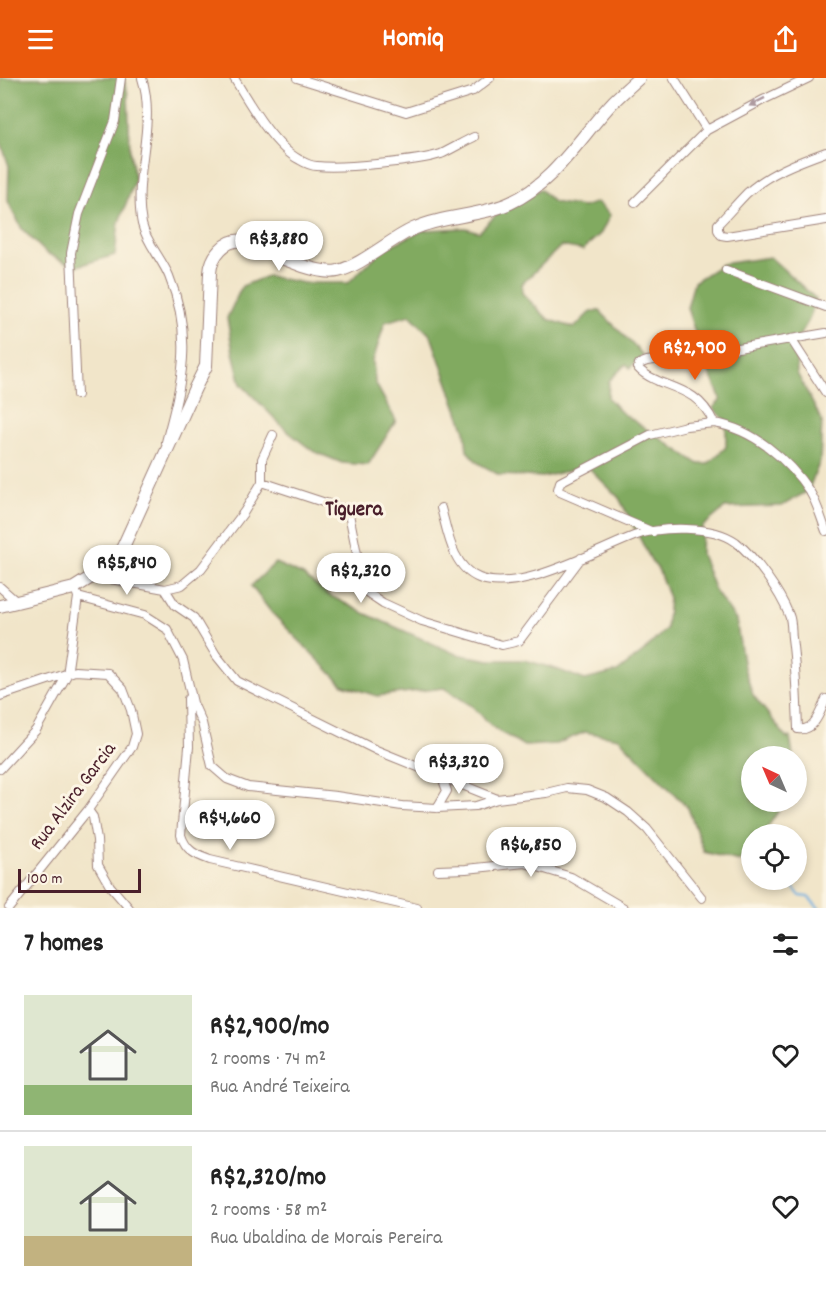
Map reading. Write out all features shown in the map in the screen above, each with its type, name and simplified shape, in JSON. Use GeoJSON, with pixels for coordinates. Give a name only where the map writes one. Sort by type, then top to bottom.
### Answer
{"type":"FeatureCollection","features":[{"type":"Feature","properties":{"kind":"main road"},"geometry":{"type":"LineString","coordinates":[[0,606],[76,592],[109,566],[123,547],[206,366],[211,263],[219,251],[232,240],[246,241],[275,255],[325,273],[352,265],[415,228],[479,214],[510,203],[530,192],[546,179],[614,101],[639,78]]}},
{"type":"Feature","properties":{"kind":"street"},"geometry":{"type":"LineString","coordinates":[[77,395],[71,253],[79,214],[115,121],[121,78]]}},
{"type":"Feature","properties":{"kind":"street"},"geometry":{"type":"LineString","coordinates":[[142,78],[146,90],[147,119],[140,192],[142,225],[170,277],[182,324],[185,354],[181,387],[157,474]]}},
{"type":"Feature","properties":{"kind":"street"},"geometry":{"type":"LineString","coordinates":[[234,78],[245,97],[286,151],[315,166],[330,167],[440,154],[474,137]]}},
{"type":"Feature","properties":{"kind":"street"},"geometry":{"type":"LineString","coordinates":[[297,78],[406,112],[473,91],[490,78]]}},
{"type":"Feature","properties":{"kind":"street"},"geometry":{"type":"LineString","coordinates":[[674,78],[707,130]]}},
{"type":"Feature","properties":{"kind":"street"},"geometry":{"type":"LineString","coordinates":[[635,202],[707,130],[809,78]]}},
{"type":"Feature","properties":{"kind":"street"},"geometry":{"type":"LineString","coordinates":[[826,152],[769,176],[747,193],[718,224],[718,230],[722,235],[727,236],[826,219]]}},
{"type":"Feature","properties":{"kind":"street"},"geometry":{"type":"LineString","coordinates":[[726,270],[826,307]]}},
{"type":"Feature","properties":{"kind":"street"},"geometry":{"type":"LineString","coordinates":[[714,423],[705,407],[694,396],[643,374],[638,366],[647,361],[826,333]]}},
{"type":"Feature","properties":{"kind":"street"},"geometry":{"type":"LineString","coordinates":[[791,339],[826,393]]}},
{"type":"Feature","properties":{"kind":"street"},"geometry":{"type":"LineString","coordinates":[[654,532],[560,492],[558,489],[560,482],[650,435],[686,426],[714,423],[737,429],[766,445],[779,456],[811,492],[826,531]]}},
{"type":"Feature","properties":{"kind":"street"},"geometry":{"type":"LineString","coordinates":[[94,576],[165,589],[182,585],[201,569],[244,512],[262,482],[262,459],[273,435]]}},
{"type":"Feature","properties":{"kind":"street"},"geometry":{"type":"LineString","coordinates":[[262,482],[344,509],[349,514],[368,593],[383,603],[422,621],[502,645],[519,641],[582,557]]}},
{"type":"Feature","properties":{"kind":"street"},"geometry":{"type":"LineString","coordinates":[[441,508],[452,549],[461,564],[477,577],[492,581],[511,581],[543,573],[637,535],[654,532],[681,529],[713,532],[735,541],[756,562],[790,616],[798,729],[807,729],[814,724],[826,699]]}},
{"type":"Feature","properties":{"kind":"street"},"geometry":{"type":"LineString","coordinates":[[0,587],[18,603]]}},
{"type":"Feature","properties":{"kind":"street"},"geometry":{"type":"LineString","coordinates":[[165,589],[175,605],[194,618],[216,655],[237,681],[376,750],[497,798]]}},
{"type":"Feature","properties":{"kind":"street"},"geometry":{"type":"LineString","coordinates":[[0,769],[36,730],[67,675],[76,592],[145,615],[167,628],[183,660],[212,766],[227,779],[248,787],[336,796],[402,806],[437,808],[476,806],[497,798],[546,793],[567,788],[587,790],[607,798],[628,812],[646,829],[702,898]]}},
{"type":"Feature","properties":{"kind":"street","name":"Rua Alzira Garcia"},"geometry":{"type":"LineString","coordinates":[[0,696],[75,671],[108,673],[123,689],[136,734],[132,747],[88,810],[9,908]]}},
{"type":"Feature","properties":{"kind":"street"},"geometry":{"type":"LineString","coordinates":[[188,680],[189,747],[181,835],[190,852],[210,860],[417,908]]}},
{"type":"Feature","properties":{"kind":"street"},"geometry":{"type":"LineString","coordinates":[[437,808],[447,791],[442,777]]}},
{"type":"Feature","properties":{"kind":"street"},"geometry":{"type":"LineString","coordinates":[[88,810],[93,817],[98,865],[110,886],[129,908]]}},
{"type":"Feature","properties":{"kind":"street"},"geometry":{"type":"LineString","coordinates":[[438,870],[525,863],[571,877],[624,908]]}},
{"type":"Feature","properties":{"kind":"green space"},"geometry":{"type":"Polygon","coordinates":[[[0,78],[123,78],[128,94],[130,152],[135,180],[119,222],[115,255],[74,267],[46,253],[22,229],[8,201],[9,166],[0,140],[0,78]]]}},
{"type":"Feature","properties":{"kind":"green space"},"geometry":{"type":"Polygon","coordinates":[[[540,189],[553,202],[583,207],[597,202],[610,215],[601,233],[583,250],[561,246],[522,284],[522,293],[548,319],[574,328],[591,311],[600,311],[643,355],[630,368],[626,364],[609,381],[608,398],[621,412],[699,464],[708,464],[726,447],[726,421],[713,408],[720,401],[720,397],[705,363],[687,308],[694,282],[722,264],[770,257],[816,299],[809,320],[795,343],[797,373],[822,421],[820,461],[808,491],[782,506],[725,508],[702,527],[701,554],[715,591],[736,620],[744,668],[753,695],[787,738],[790,737],[791,746],[741,746],[741,812],[778,812],[770,824],[741,824],[741,859],[739,861],[704,852],[688,808],[619,738],[585,732],[556,744],[524,746],[495,729],[472,706],[444,688],[377,696],[343,685],[271,612],[251,586],[275,563],[303,575],[329,595],[364,613],[456,654],[490,660],[525,660],[585,680],[617,672],[643,652],[666,629],[669,598],[658,569],[652,562],[619,498],[587,466],[543,477],[499,475],[478,463],[467,451],[465,431],[431,336],[410,315],[385,322],[373,361],[375,382],[396,421],[368,465],[342,463],[313,451],[287,431],[241,384],[227,318],[242,286],[267,276],[304,283],[348,283],[383,249],[424,230],[466,228],[479,232],[496,215],[540,189]]]}},
{"type":"Feature","properties":{"kind":"waterway"},"geometry":{"type":"LineString","coordinates":[[795,890],[800,896],[808,897],[819,908]]}},
{"type":"Feature","properties":{"kind":"district","name":"Tiguera"},"geometry":{"type":"Point","coordinates":[354,511]}}]}
